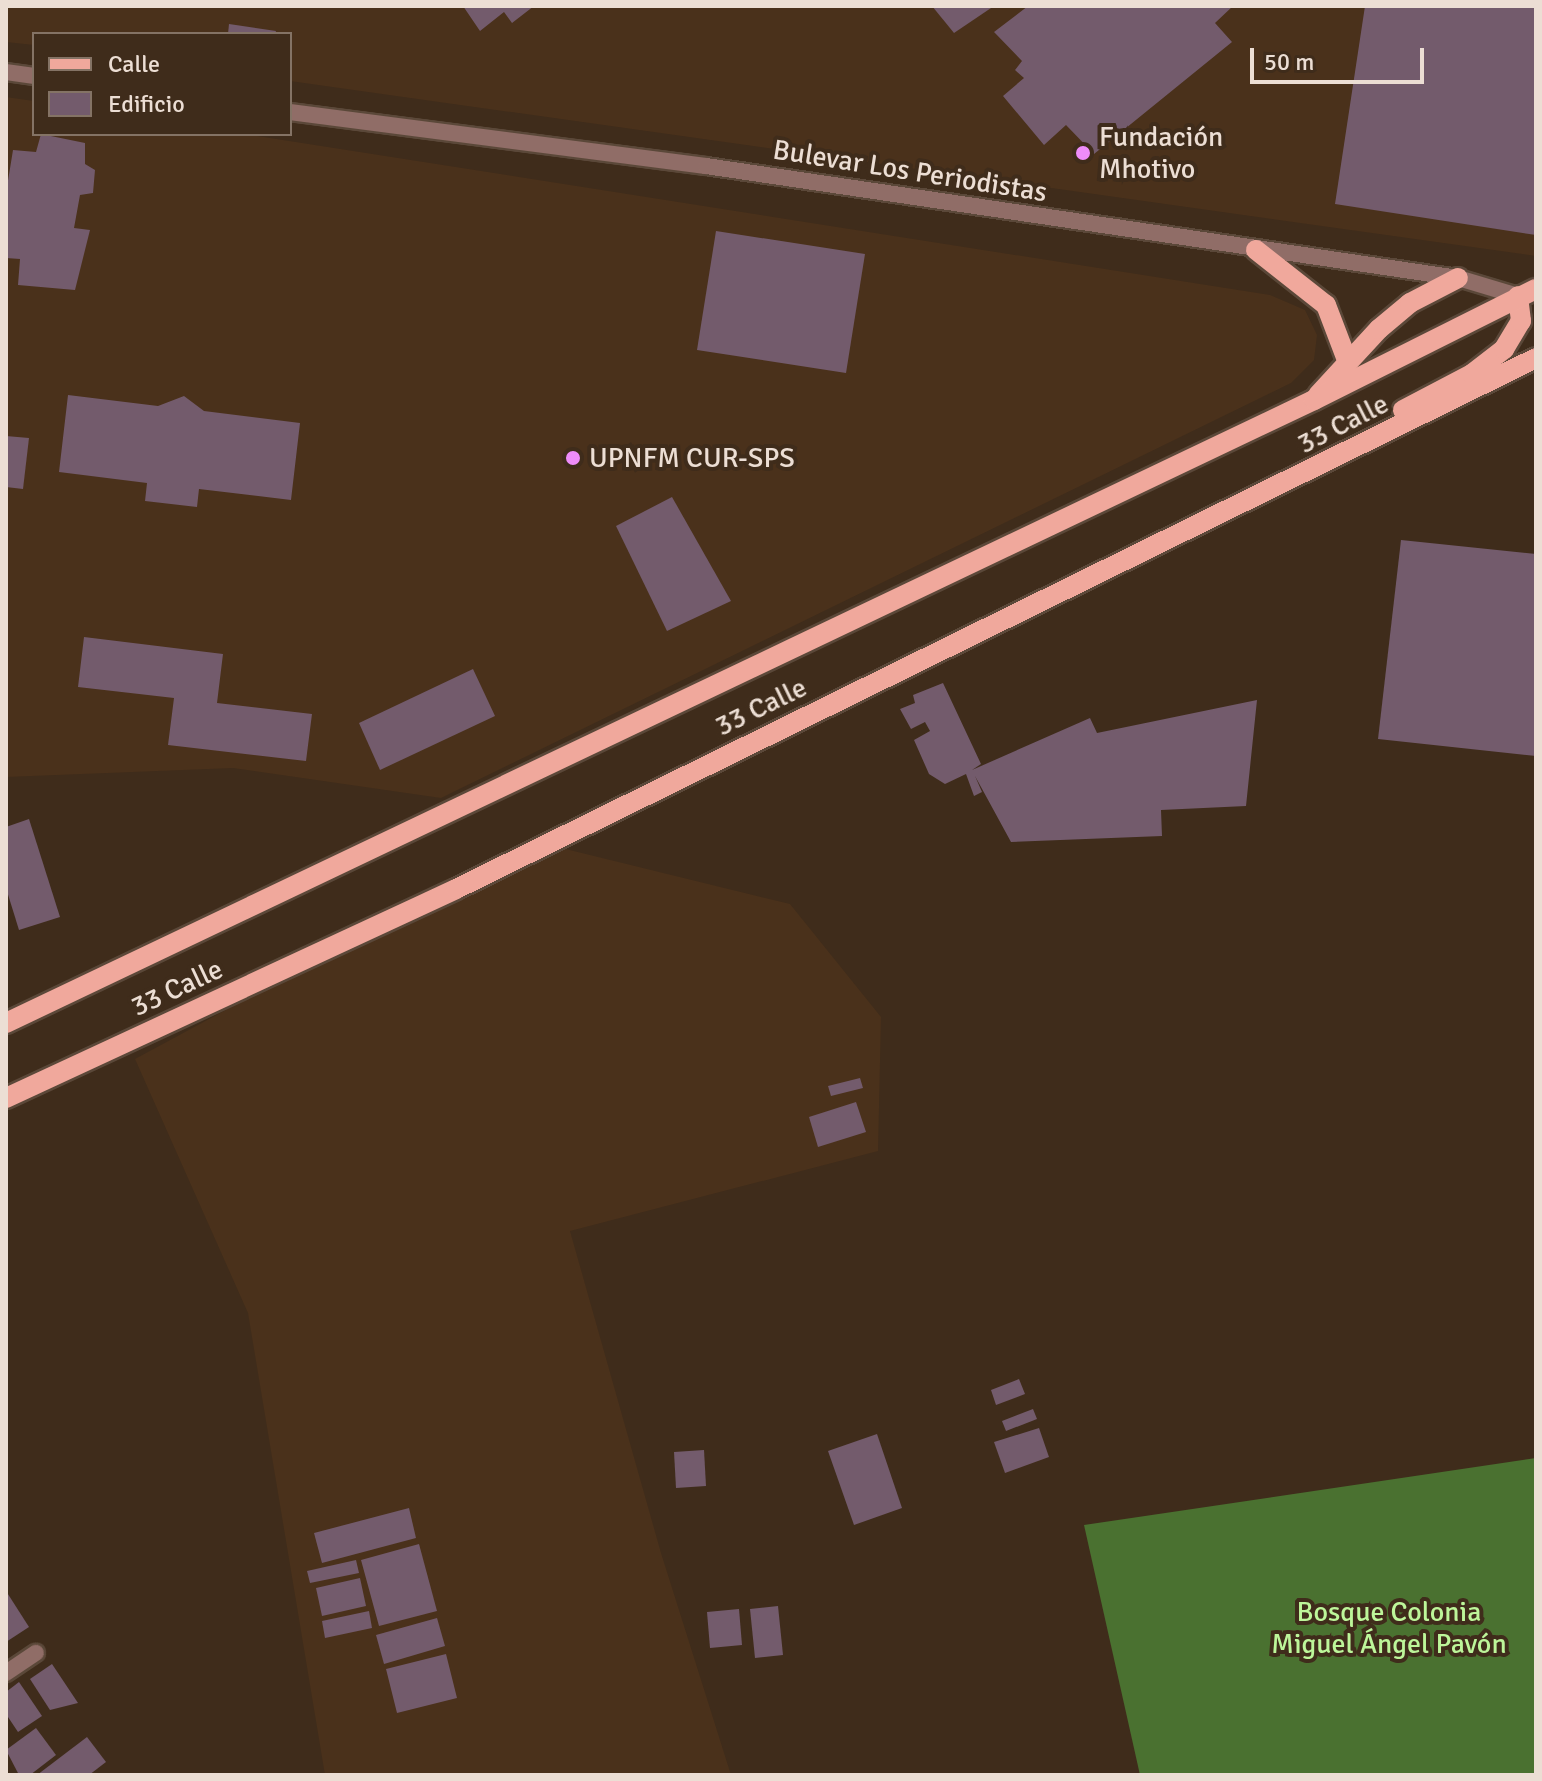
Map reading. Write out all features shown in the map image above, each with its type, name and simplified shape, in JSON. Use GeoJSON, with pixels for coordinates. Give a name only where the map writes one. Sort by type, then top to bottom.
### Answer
{"type":"FeatureCollection","features":[{"type":"Feature","properties":{"kind":"main road"},"geometry":{"type":"LineString","coordinates":[[1256,250],[1326,305],[1347,360]]}},
{"type":"Feature","properties":{"kind":"main road"},"geometry":{"type":"LineString","coordinates":[[1314,400],[1347,360],[1410,303],[1458,278]]}},
{"type":"Feature","properties":{"kind":"main road"},"geometry":{"type":"LineString","coordinates":[[1527,292],[1536,312]]}},
{"type":"Feature","properties":{"kind":"main road"},"geometry":{"type":"LineString","coordinates":[[1301,476],[1327,450],[1472,374],[1504,349],[1521,321],[1527,292]]}},
{"type":"Feature","properties":{"kind":"main road","name":"33 Calle"},"geometry":{"type":"LineString","coordinates":[[6,1023],[1314,400],[1527,292]]}},
{"type":"Feature","properties":{"kind":"main road","name":"33 Calle"},"geometry":{"type":"LineString","coordinates":[[6,1098],[456,889],[1536,358]]}},
{"type":"Feature","properties":{"kind":"street"},"geometry":{"type":"LineString","coordinates":[[6,72],[32,76]]}},
{"type":"Feature","properties":{"kind":"street","name":"Bulevar Los Periodistas"},"geometry":{"type":"LineString","coordinates":[[292,112],[706,166],[1458,278],[1527,292]]}},
{"type":"Feature","properties":{"kind":"street"},"geometry":{"type":"LineString","coordinates":[[6,1673],[36,1653]]}},
{"type":"Feature","properties":{"kind":"shaded area","name":"Fundación Mhotivo"},"geometry":{"type":"Polygon","coordinates":[[[6,6],[1536,6],[1536,256],[292,81],[292,32],[32,32],[32,45],[6,42],[6,6]]]}},
{"type":"Feature","properties":{"kind":"shaded area","name":"UPNFM CUR-SPS"},"geometry":{"type":"Polygon","coordinates":[[[6,97],[32,101],[32,136],[258,136],[1270,295],[1305,310],[1317,335],[1314,360],[1291,383],[441,798],[233,768],[6,777],[6,97]]]}},
{"type":"Feature","properties":{"kind":"shaded area"},"geometry":{"type":"Polygon","coordinates":[[[537,842],[790,904],[881,1017],[878,1151],[570,1231],[661,1553],[731,1775],[325,1775],[248,1313],[135,1059],[537,842]]]}},
{"type":"Feature","properties":{"kind":"green space","name":"Bosque Colonia Miguel Ángel Pavón"},"geometry":{"type":"Polygon","coordinates":[[[1536,1458],[1536,1775],[1140,1775],[1084,1525],[1536,1458]]]}},
{"type":"Feature","properties":{"kind":"building"},"geometry":{"type":"Polygon","coordinates":[[[463,6],[534,6],[512,23],[504,12],[480,31],[463,6]]]}},
{"type":"Feature","properties":{"kind":"building"},"geometry":{"type":"Polygon","coordinates":[[[932,6],[994,6],[954,33],[932,6]]]}},
{"type":"Feature","properties":{"kind":"building"},"geometry":{"type":"Polygon","coordinates":[[[1028,6],[1233,6],[1215,23],[1232,42],[1094,154],[1066,125],[1044,145],[1003,96],[1024,78],[1015,70],[1022,61],[994,32],[1028,6]]]}},
{"type":"Feature","properties":{"kind":"building"},"geometry":{"type":"Polygon","coordinates":[[[1365,6],[1536,6],[1536,235],[1335,204],[1365,6]]]}},
{"type":"Feature","properties":{"kind":"building"},"geometry":{"type":"Polygon","coordinates":[[[229,24],[276,31],[276,32],[228,32],[229,24]]]}},
{"type":"Feature","properties":{"kind":"building"},"geometry":{"type":"Polygon","coordinates":[[[40,136],[85,143],[85,164],[95,170],[93,193],[80,195],[74,228],[90,230],[75,290],[18,285],[20,259],[6,258],[6,193],[13,150],[36,152],[40,136]]]}},
{"type":"Feature","properties":{"kind":"building"},"geometry":{"type":"Polygon","coordinates":[[[716,231],[865,254],[846,373],[697,350],[716,231]]]}},
{"type":"Feature","properties":{"kind":"building"},"geometry":{"type":"Polygon","coordinates":[[[68,395],[158,406],[184,396],[204,411],[300,423],[291,500],[199,489],[197,507],[145,501],[147,483],[59,472],[68,395]]]}},
{"type":"Feature","properties":{"kind":"building"},"geometry":{"type":"Polygon","coordinates":[[[6,436],[29,438],[23,489],[6,487],[6,436]]]}},
{"type":"Feature","properties":{"kind":"building"},"geometry":{"type":"Polygon","coordinates":[[[672,497],[731,601],[667,631],[616,526],[672,497]]]}},
{"type":"Feature","properties":{"kind":"building"},"geometry":{"type":"Polygon","coordinates":[[[1401,540],[1536,554],[1536,756],[1378,739],[1401,540]]]}},
{"type":"Feature","properties":{"kind":"building"},"geometry":{"type":"Polygon","coordinates":[[[84,637],[223,654],[217,703],[312,714],[306,761],[168,745],[174,698],[78,687],[84,637]]]}},
{"type":"Feature","properties":{"kind":"building"},"geometry":{"type":"Polygon","coordinates":[[[473,669],[495,716],[380,770],[359,723],[473,669]]]}},
{"type":"Feature","properties":{"kind":"building"},"geometry":{"type":"Polygon","coordinates":[[[943,683],[981,764],[972,770],[1090,718],[1097,733],[1257,700],[1246,806],[1161,810],[1162,836],[1011,842],[975,776],[982,792],[974,796],[966,774],[945,784],[929,774],[914,740],[930,731],[925,722],[911,729],[900,709],[915,703],[913,695],[943,683]]]}},
{"type":"Feature","properties":{"kind":"building"},"geometry":{"type":"Polygon","coordinates":[[[29,819],[60,917],[19,930],[6,888],[6,827],[29,819]]]}},
{"type":"Feature","properties":{"kind":"building"},"geometry":{"type":"Polygon","coordinates":[[[860,1078],[863,1088],[831,1096],[828,1086],[860,1078]]]}},
{"type":"Feature","properties":{"kind":"building"},"geometry":{"type":"Polygon","coordinates":[[[856,1102],[866,1132],[818,1147],[809,1117],[856,1102]]]}},
{"type":"Feature","properties":{"kind":"building"},"geometry":{"type":"Polygon","coordinates":[[[1019,1379],[1025,1394],[996,1405],[991,1390],[1019,1379]]]}},
{"type":"Feature","properties":{"kind":"building"},"geometry":{"type":"Polygon","coordinates":[[[1033,1409],[1037,1419],[1006,1431],[1002,1421],[1033,1409]]]}},
{"type":"Feature","properties":{"kind":"building"},"geometry":{"type":"Polygon","coordinates":[[[1039,1428],[1049,1457],[1005,1473],[994,1442],[1039,1428]]]}},
{"type":"Feature","properties":{"kind":"building"},"geometry":{"type":"Polygon","coordinates":[[[877,1434],[902,1508],[854,1525],[828,1451],[877,1434]]]}},
{"type":"Feature","properties":{"kind":"building"},"geometry":{"type":"Polygon","coordinates":[[[704,1450],[706,1486],[676,1488],[674,1452],[704,1450]]]}},
{"type":"Feature","properties":{"kind":"building"},"geometry":{"type":"Polygon","coordinates":[[[409,1508],[416,1538],[322,1563],[314,1533],[409,1508]]]}},
{"type":"Feature","properties":{"kind":"building"},"geometry":{"type":"Polygon","coordinates":[[[419,1544],[437,1611],[379,1626],[361,1560],[419,1544]]]}},
{"type":"Feature","properties":{"kind":"building"},"geometry":{"type":"Polygon","coordinates":[[[356,1560],[359,1573],[310,1583],[307,1571],[356,1560]]]}},
{"type":"Feature","properties":{"kind":"building"},"geometry":{"type":"Polygon","coordinates":[[[360,1578],[366,1606],[322,1616],[316,1588],[360,1578]]]}},
{"type":"Feature","properties":{"kind":"building"},"geometry":{"type":"Polygon","coordinates":[[[6,1591],[29,1627],[6,1642],[6,1591]]]}},
{"type":"Feature","properties":{"kind":"building"},"geometry":{"type":"Polygon","coordinates":[[[778,1606],[783,1655],[755,1658],[750,1609],[778,1606]]]}},
{"type":"Feature","properties":{"kind":"building"},"geometry":{"type":"Polygon","coordinates":[[[739,1609],[742,1645],[710,1648],[707,1612],[739,1609]]]}},
{"type":"Feature","properties":{"kind":"building"},"geometry":{"type":"Polygon","coordinates":[[[369,1611],[372,1628],[325,1638],[322,1621],[369,1611]]]}},
{"type":"Feature","properties":{"kind":"building"},"geometry":{"type":"Polygon","coordinates":[[[437,1618],[445,1646],[384,1664],[376,1635],[437,1618]]]}},
{"type":"Feature","properties":{"kind":"building"},"geometry":{"type":"Polygon","coordinates":[[[446,1654],[457,1698],[397,1713],[386,1669],[446,1654]]]}},
{"type":"Feature","properties":{"kind":"building"},"geometry":{"type":"Polygon","coordinates":[[[52,1664],[78,1703],[50,1710],[30,1679],[52,1664]]]}},
{"type":"Feature","properties":{"kind":"building"},"geometry":{"type":"Polygon","coordinates":[[[19,1682],[42,1716],[18,1732],[6,1714],[6,1692],[19,1682]]]}},
{"type":"Feature","properties":{"kind":"building"},"geometry":{"type":"Polygon","coordinates":[[[36,1728],[56,1755],[30,1775],[19,1775],[6,1750],[36,1728]]]}},
{"type":"Feature","properties":{"kind":"building"},"geometry":{"type":"Polygon","coordinates":[[[87,1737],[106,1762],[89,1775],[37,1775],[87,1737]]]}},
{"type":"Feature","properties":{"kind":"place","name":"Fundación Mhotivo"},"geometry":{"type":"Point","coordinates":[1083,153]}},
{"type":"Feature","properties":{"kind":"place","name":"UPNFM CUR-SPS"},"geometry":{"type":"Point","coordinates":[573,458]}}]}
